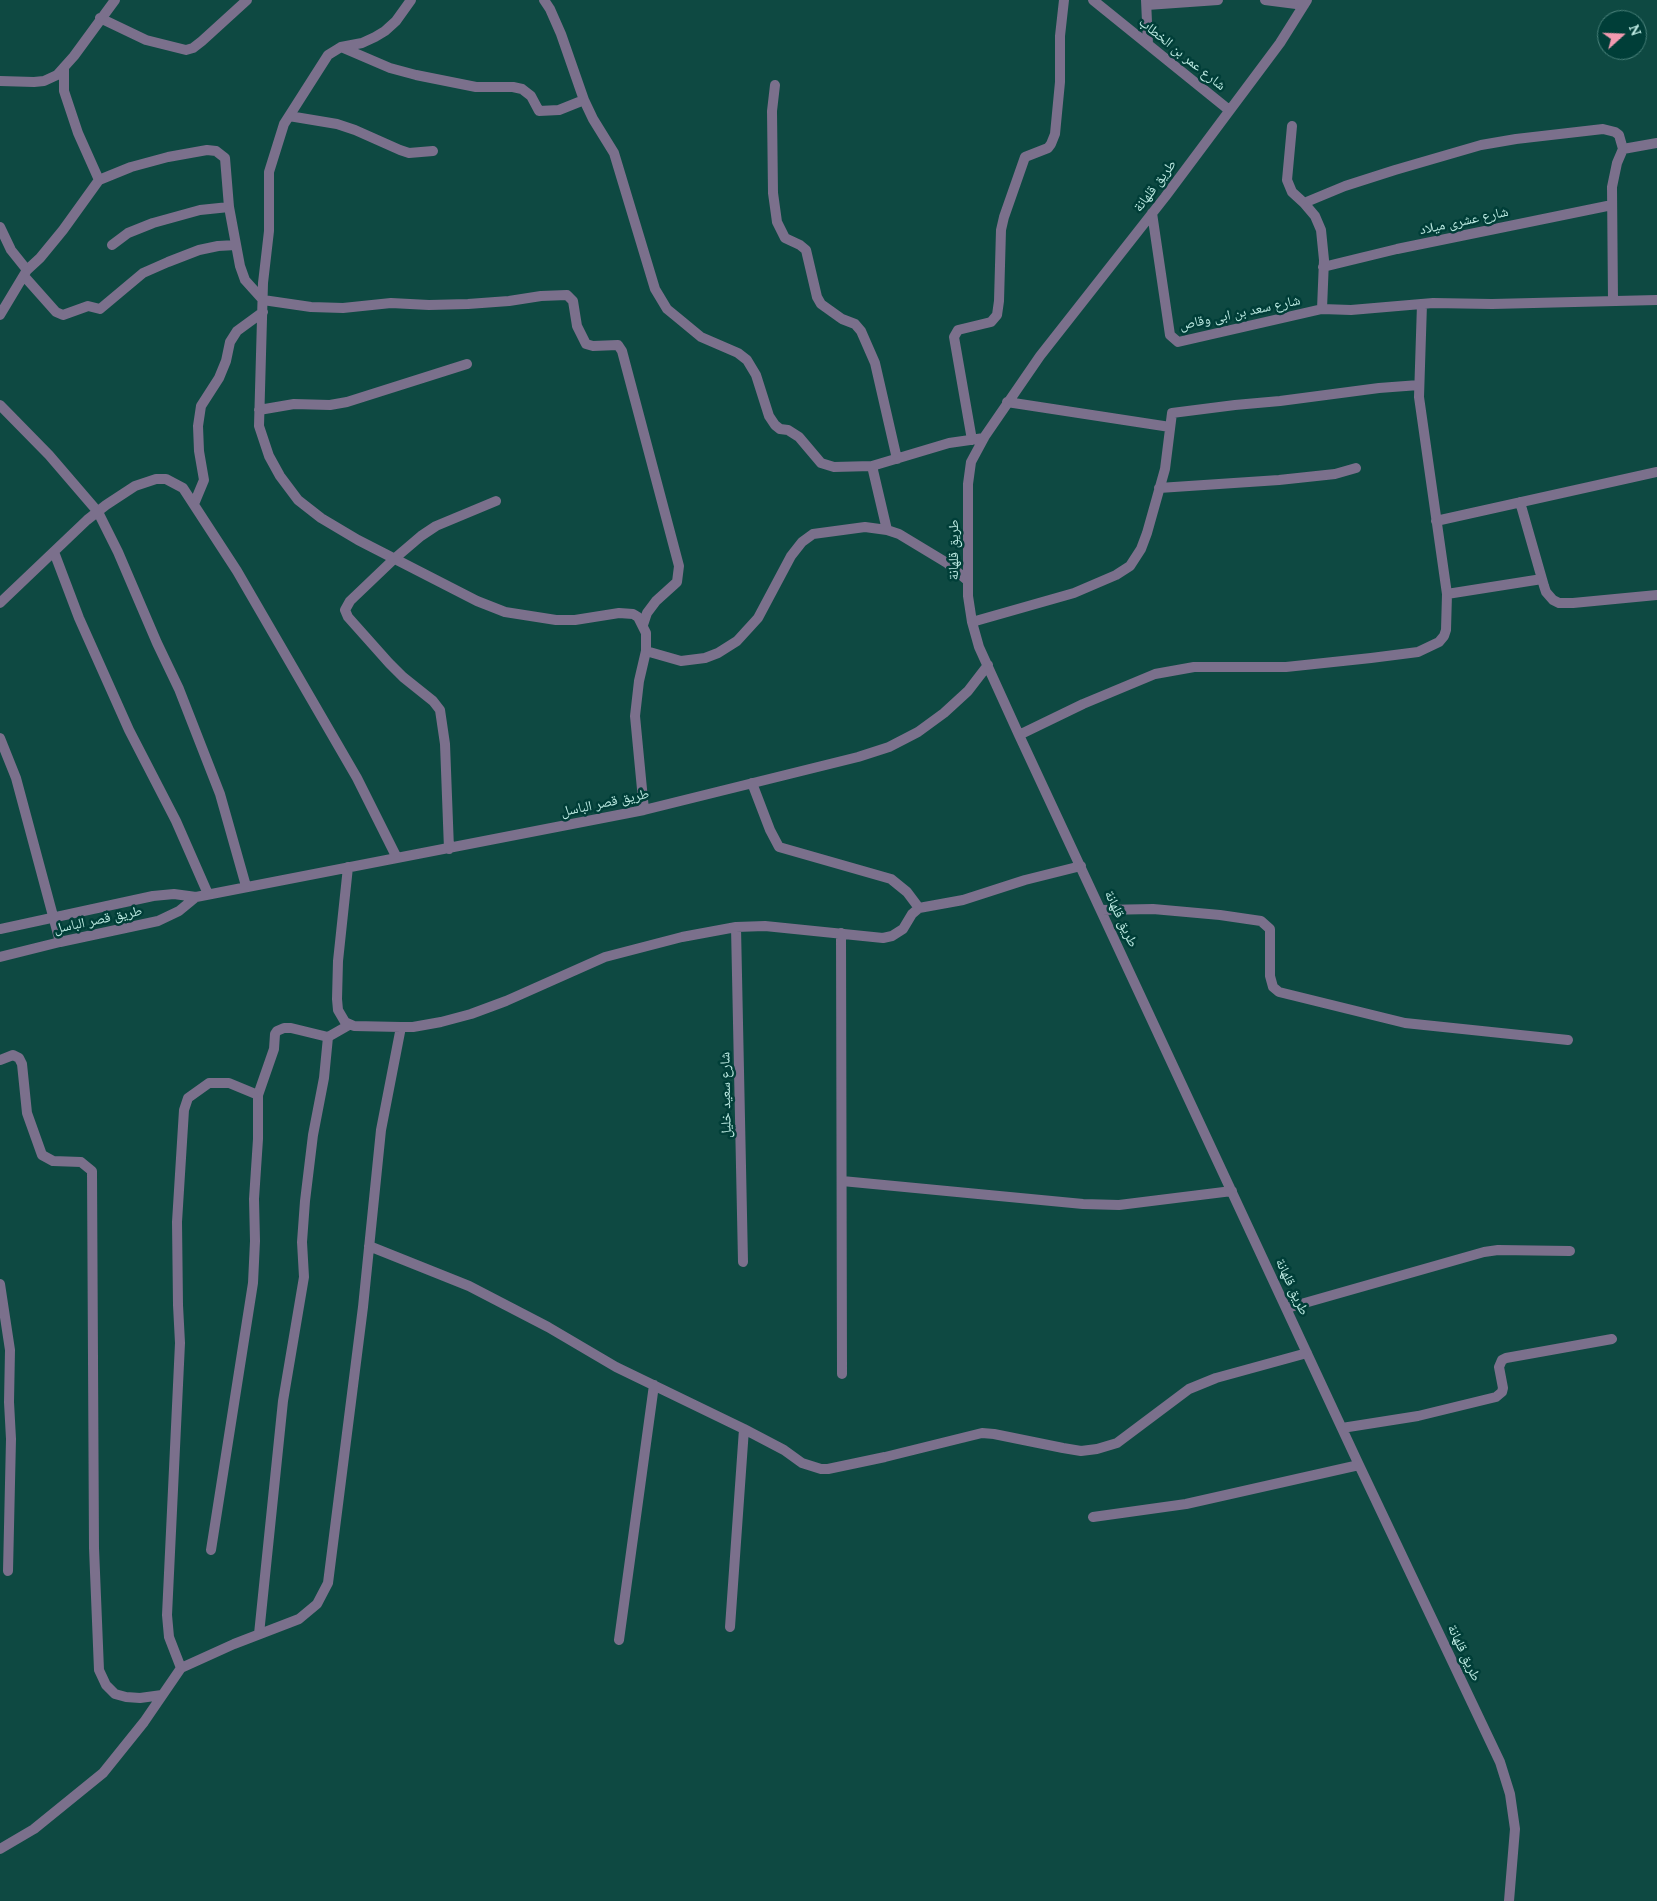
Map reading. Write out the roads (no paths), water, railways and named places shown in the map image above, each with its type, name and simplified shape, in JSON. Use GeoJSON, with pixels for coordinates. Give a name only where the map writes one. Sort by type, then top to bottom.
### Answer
{"type":"FeatureCollection","features":[{"type":"Feature","properties":{"kind":"street"},"geometry":{"type":"LineString","coordinates":[[0,81],[44,81],[58,75],[115,0]]}},
{"type":"Feature","properties":{"kind":"street"},"geometry":{"type":"LineString","coordinates":[[100,18],[146,40],[186,50],[193,48],[202,41],[247,0]]}},
{"type":"Feature","properties":{"kind":"street"},"geometry":{"type":"LineString","coordinates":[[544,0],[561,34],[584,100],[593,119],[614,153],[655,289],[667,309],[701,337],[743,356],[756,375],[772,421],[780,429],[788,430],[798,437],[821,463],[834,467],[872,466],[949,443],[984,438]]}},
{"type":"Feature","properties":{"kind":"street"},"geometry":{"type":"LineString","coordinates":[[972,440],[954,337],[958,330],[992,322],[997,315],[1000,301],[1001,230],[1004,217],[1025,157],[1048,148],[1052,144],[1055,134],[1060,82],[1060,36],[1064,0]]}},
{"type":"Feature","properties":{"kind":"street","name":"شارع عمر بن الخطاب"},"geometry":{"type":"LineString","coordinates":[[1093,0],[1229,110]]}},
{"type":"Feature","properties":{"kind":"street"},"geometry":{"type":"LineString","coordinates":[[1148,44],[1146,3],[1218,0]]}},
{"type":"Feature","properties":{"kind":"street"},"geometry":{"type":"LineString","coordinates":[[1265,0],[1306,2]]}},
{"type":"Feature","properties":{"kind":"street"},"geometry":{"type":"LineString","coordinates":[[408,2],[396,21],[375,37],[362,43],[341,47],[328,54],[288,116],[276,145],[269,172],[269,232],[263,300],[259,426],[269,456],[280,476],[298,500],[321,518],[477,602],[505,612],[556,620],[575,620],[619,613],[633,614],[638,617],[644,625],[646,632],[646,651],[638,681],[635,716],[644,810]]}},
{"type":"Feature","properties":{"kind":"street","name":"طريق قلهانة"},"geometry":{"type":"LineString","coordinates":[[1306,2],[1280,43],[1152,214],[1040,356],[1007,402],[971,462],[968,484],[968,581],[972,622],[980,647],[1019,735],[1500,1762],[1512,1802],[1515,1829],[1509,1901]]}},
{"type":"Feature","properties":{"kind":"street"},"geometry":{"type":"LineString","coordinates":[[341,47],[390,68],[416,75],[476,87],[522,88],[531,96],[539,111],[559,110],[584,100]]}},
{"type":"Feature","properties":{"kind":"street"},"geometry":{"type":"LineString","coordinates":[[64,68],[64,91],[78,133],[99,180]]}},
{"type":"Feature","properties":{"kind":"street"},"geometry":{"type":"LineString","coordinates":[[775,86],[772,111],[773,193],[777,222],[785,238],[806,250],[817,297],[821,304],[842,319],[855,324],[861,331],[875,363],[897,458]]}},
{"type":"Feature","properties":{"kind":"street"},"geometry":{"type":"LineString","coordinates":[[288,116],[346,127],[410,153],[432,151]]}},
{"type":"Feature","properties":{"kind":"street"},"geometry":{"type":"LineString","coordinates":[[1292,126],[1287,180],[1292,192],[1315,216],[1321,230],[1324,247],[1322,309],[1351,310],[1422,304],[1657,300]]}},
{"type":"Feature","properties":{"kind":"street"},"geometry":{"type":"LineString","coordinates":[[1304,203],[1345,186],[1394,170],[1490,143],[1603,129],[1615,132],[1619,135],[1623,149],[1617,163],[1612,187],[1613,301]]}},
{"type":"Feature","properties":{"kind":"street"},"geometry":{"type":"LineString","coordinates":[[1623,149],[1657,143]]}},
{"type":"Feature","properties":{"kind":"street"},"geometry":{"type":"LineString","coordinates":[[0,315],[26,273],[63,230],[99,180],[131,167],[168,157],[207,150],[216,151],[225,158],[229,207],[240,266],[245,280],[263,300],[311,307],[343,308],[391,303],[429,305],[468,304],[567,295],[573,301],[577,326],[586,344],[593,346],[618,345],[622,351],[680,566],[677,582],[647,613],[644,625]]}},
{"type":"Feature","properties":{"kind":"street","name":"شارع عشرى ميلاد"},"geometry":{"type":"LineString","coordinates":[[1323,267],[1397,249],[1612,205]]}},
{"type":"Feature","properties":{"kind":"street"},"geometry":{"type":"LineString","coordinates":[[112,244],[128,233],[153,223],[200,210],[229,207]]}},
{"type":"Feature","properties":{"kind":"street","name":"شارع سعد بن ابى وقاص"},"geometry":{"type":"LineString","coordinates":[[1152,214],[1170,335],[1175,340],[1183,342],[1322,309]]}},
{"type":"Feature","properties":{"kind":"street"},"geometry":{"type":"LineString","coordinates":[[0,227],[11,250],[26,273],[56,312],[63,315],[88,306],[100,309],[142,273],[168,262],[199,250],[236,244]]}},
{"type":"Feature","properties":{"kind":"street"},"geometry":{"type":"LineString","coordinates":[[1019,735],[1083,704],[1155,674],[1194,667],[1286,667],[1418,652],[1439,642],[1444,636],[1447,594],[1419,385],[1422,304]]}},
{"type":"Feature","properties":{"kind":"street"},"geometry":{"type":"LineString","coordinates":[[194,504],[204,480],[199,451],[198,426],[201,406],[219,378],[226,361],[230,342],[237,331],[263,312]]}},
{"type":"Feature","properties":{"kind":"street"},"geometry":{"type":"LineString","coordinates":[[259,410],[294,404],[330,405],[347,402],[467,364]]}},
{"type":"Feature","properties":{"kind":"street"},"geometry":{"type":"LineString","coordinates":[[972,622],[1074,593],[1116,575],[1130,566],[1141,549],[1165,469],[1172,413],[1379,388],[1419,385]]}},
{"type":"Feature","properties":{"kind":"street"},"geometry":{"type":"LineString","coordinates":[[1007,402],[1170,428]]}},
{"type":"Feature","properties":{"kind":"street"},"geometry":{"type":"LineString","coordinates":[[0,405],[48,455],[98,512],[118,552],[179,689],[220,794],[246,886]]}},
{"type":"Feature","properties":{"kind":"street"},"geometry":{"type":"LineString","coordinates":[[872,466],[887,530]]}},
{"type":"Feature","properties":{"kind":"street"},"geometry":{"type":"LineString","coordinates":[[1159,488],[1279,480],[1335,474],[1356,468]]}},
{"type":"Feature","properties":{"kind":"street"},"geometry":{"type":"LineString","coordinates":[[1436,521],[1657,472]]}},
{"type":"Feature","properties":{"kind":"street"},"geometry":{"type":"LineString","coordinates":[[0,603],[98,512],[135,486],[156,480],[166,480],[183,488],[237,571],[357,778],[397,858]]}},
{"type":"Feature","properties":{"kind":"street"},"geometry":{"type":"LineString","coordinates":[[449,849],[445,744],[440,710],[433,701],[389,663],[348,617],[345,610],[350,601],[421,536],[436,526],[496,501]]}},
{"type":"Feature","properties":{"kind":"street"},"geometry":{"type":"LineString","coordinates":[[1520,502],[1542,579],[1548,596],[1553,600],[1560,603],[1657,595]]}},
{"type":"Feature","properties":{"kind":"street"},"geometry":{"type":"LineString","coordinates":[[646,651],[681,661],[699,660],[718,653],[737,641],[758,618],[782,570],[802,542],[813,534],[826,531],[865,527],[887,530],[898,534],[947,563],[968,581]]}},
{"type":"Feature","properties":{"kind":"street"},"geometry":{"type":"LineString","coordinates":[[54,552],[79,618],[129,730],[176,821],[208,894]]}},
{"type":"Feature","properties":{"kind":"street"},"geometry":{"type":"LineString","coordinates":[[1447,594],[1542,579]]}},
{"type":"Feature","properties":{"kind":"street","name":"طريق قصر الباسل"},"geometry":{"type":"LineString","coordinates":[[0,928],[158,895],[174,894],[196,897],[644,810],[858,756],[889,747],[918,732],[944,713],[968,691],[988,665]]}},
{"type":"Feature","properties":{"kind":"street"},"geometry":{"type":"LineString","coordinates":[[0,740],[16,778],[60,942]]}},
{"type":"Feature","properties":{"kind":"street"},"geometry":{"type":"LineString","coordinates":[[752,783],[770,830],[779,847],[891,879],[907,892],[919,908]]}},
{"type":"Feature","properties":{"kind":"street"},"geometry":{"type":"LineString","coordinates":[[348,867],[338,961],[337,999],[340,1016],[349,1025],[354,1026],[413,1027],[441,1022],[487,1009],[605,957],[682,937],[736,927],[765,926],[882,938],[892,936],[903,930],[912,914],[919,908],[963,900],[1025,880],[1081,866]]}},
{"type":"Feature","properties":{"kind":"street","name":"طريق قصر الباسل"},"geometry":{"type":"LineString","coordinates":[[0,958],[60,942],[158,921],[179,911],[196,897]]}},
{"type":"Feature","properties":{"kind":"street"},"geometry":{"type":"LineString","coordinates":[[1102,910],[1153,909],[1261,920],[1270,929],[1270,976],[1273,987],[1279,992],[1405,1023],[1568,1040]]}},
{"type":"Feature","properties":{"kind":"street","name":"شارع سعيد خليل"},"geometry":{"type":"LineString","coordinates":[[736,927],[743,1262]]}},
{"type":"Feature","properties":{"kind":"street"},"geometry":{"type":"LineString","coordinates":[[841,933],[842,1374]]}},
{"type":"Feature","properties":{"kind":"street"},"geometry":{"type":"LineString","coordinates":[[211,1550],[253,1283],[258,1095],[274,1049],[276,1031],[291,1028],[328,1037],[349,1025]]}},
{"type":"Feature","properties":{"kind":"street"},"geometry":{"type":"LineString","coordinates":[[0,1849],[34,1829],[103,1773],[144,1722],[181,1668],[299,1619],[317,1604],[328,1582],[369,1246],[381,1130],[401,1027]]}},
{"type":"Feature","properties":{"kind":"street"},"geometry":{"type":"LineString","coordinates":[[259,1634],[283,1401],[304,1277],[302,1242],[305,1201],[328,1037]]}},
{"type":"Feature","properties":{"kind":"street"},"geometry":{"type":"LineString","coordinates":[[0,1060],[13,1055],[19,1058],[22,1064],[28,1113],[42,1156],[54,1160],[81,1162],[92,1171],[94,1548],[98,1604],[99,1670],[106,1685],[115,1694],[140,1698],[162,1696]]}},
{"type":"Feature","properties":{"kind":"street"},"geometry":{"type":"LineString","coordinates":[[181,1668],[169,1637],[167,1615],[180,1343],[178,1222],[184,1110],[188,1098],[209,1083],[228,1083],[258,1095]]}},
{"type":"Feature","properties":{"kind":"street"},"geometry":{"type":"LineString","coordinates":[[842,1181],[1083,1204],[1119,1205],[1232,1191]]}},
{"type":"Feature","properties":{"kind":"street"},"geometry":{"type":"LineString","coordinates":[[369,1246],[469,1286],[548,1327],[616,1367],[744,1429],[784,1450],[802,1463],[821,1469],[866,1461],[982,1433],[1062,1448],[1098,1449],[1118,1443],[1189,1389],[1216,1378],[1307,1353]]}},
{"type":"Feature","properties":{"kind":"street"},"geometry":{"type":"LineString","coordinates":[[1287,1308],[1484,1252],[1498,1250],[1570,1251]]}},
{"type":"Feature","properties":{"kind":"street"},"geometry":{"type":"LineString","coordinates":[[0,1284],[10,1350],[9,1402],[11,1439],[8,1571]]}},
{"type":"Feature","properties":{"kind":"street"},"geometry":{"type":"LineString","coordinates":[[1342,1428],[1418,1416],[1496,1397],[1504,1388],[1499,1367],[1502,1360],[1612,1339]]}},
{"type":"Feature","properties":{"kind":"street"},"geometry":{"type":"LineString","coordinates":[[619,1640],[654,1385]]}},
{"type":"Feature","properties":{"kind":"street"},"geometry":{"type":"LineString","coordinates":[[730,1627],[744,1429]]}},
{"type":"Feature","properties":{"kind":"street"},"geometry":{"type":"LineString","coordinates":[[1093,1517],[1186,1504],[1359,1464]]}}]}
